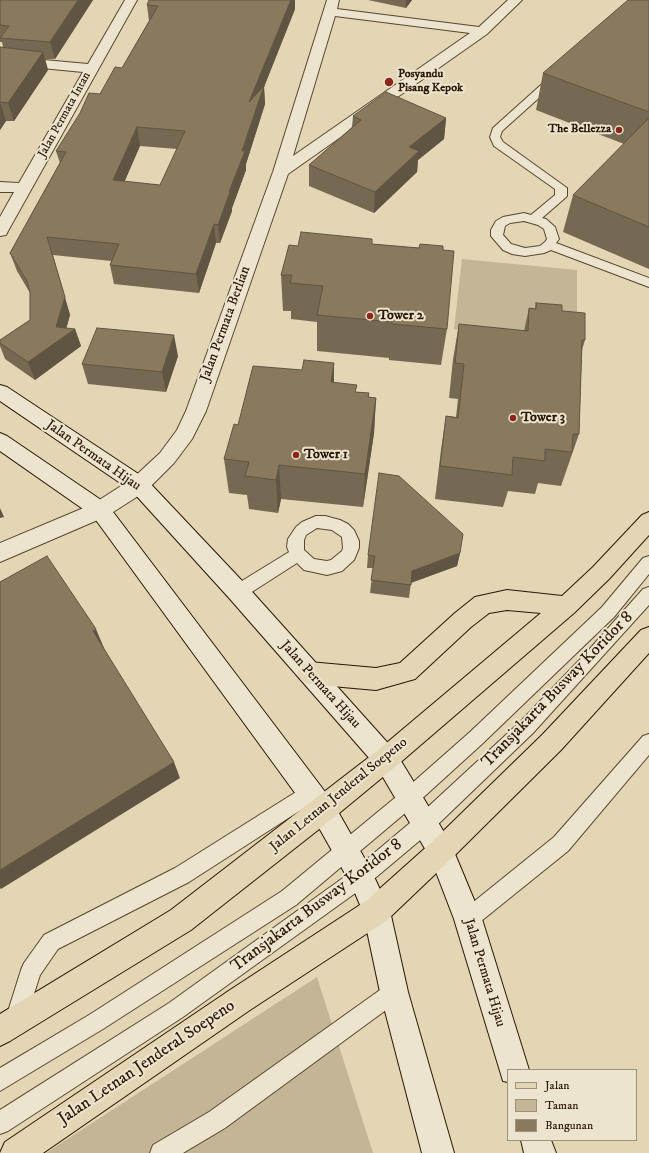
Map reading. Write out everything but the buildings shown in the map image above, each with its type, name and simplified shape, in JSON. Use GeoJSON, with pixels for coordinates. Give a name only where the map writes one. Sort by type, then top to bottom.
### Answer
{"type":"FeatureCollection","features":[{"type":"Feature","properties":{"kind":"main road","name":"Jalan Letnan Jenderal Soepeno"},"geometry":{"type":"LineString","coordinates":[[8,1026],[181,920],[317,802],[386,759],[566,606],[601,573],[649,521]]}},
{"type":"Feature","properties":{"kind":"main road"},"geometry":{"type":"LineString","coordinates":[[309,673],[376,679],[408,672],[463,620],[483,604],[507,600],[566,606]]}},
{"type":"Feature","properties":{"kind":"main road","name":"Jalan Letnan Jenderal Soepeno"},"geometry":{"type":"LineString","coordinates":[[16,1153],[240,1000],[376,911],[441,851],[552,742],[649,637]]}},
{"type":"Feature","properties":{"kind":"street","name":"Jalan Permata Intan"},"geometry":{"type":"LineString","coordinates":[[0,231],[91,68],[131,0]]}},
{"type":"Feature","properties":{"kind":"street"},"geometry":{"type":"LineString","coordinates":[[281,172],[482,31],[516,0]]}},
{"type":"Feature","properties":{"kind":"street"},"geometry":{"type":"LineString","coordinates":[[332,6],[482,31]]}},
{"type":"Feature","properties":{"kind":"street","name":"Jalan Permata Berlian"},"geometry":{"type":"LineString","coordinates":[[0,553],[100,510],[139,485],[166,458],[185,434],[196,411],[281,172],[332,6]]}},
{"type":"Feature","properties":{"kind":"street"},"geometry":{"type":"LineString","coordinates":[[0,60],[91,68]]}},
{"type":"Feature","properties":{"kind":"street"},"geometry":{"type":"LineString","coordinates":[[0,187],[23,188]]}},
{"type":"Feature","properties":{"kind":"street","name":"Jalan Permata Hijau"},"geometry":{"type":"LineString","coordinates":[[0,392],[139,485],[238,592],[386,759],[441,851],[468,919],[514,1069]]}},
{"type":"Feature","properties":{"kind":"street"},"geometry":{"type":"LineString","coordinates":[[0,441],[100,510],[317,802],[361,877],[376,911],[394,992],[438,1153]]}},
{"type":"Feature","properties":{"kind":"street"},"geometry":{"type":"LineString","coordinates":[[536,1141],[540,1153]]}},
{"type":"Feature","properties":{"kind":"lane"},"geometry":{"type":"LineString","coordinates":[[534,219],[561,196],[561,188],[498,144],[495,137],[497,130],[564,70]]}},
{"type":"Feature","properties":{"kind":"lane"},"geometry":{"type":"LineString","coordinates":[[524,217],[534,219],[549,227],[552,233],[553,239],[550,245],[544,250],[535,252],[521,252],[507,247],[497,236],[497,230],[500,224],[507,220],[524,217]]}},
{"type":"Feature","properties":{"kind":"lane"},"geometry":{"type":"LineString","coordinates":[[550,245],[649,283]]}},
{"type":"Feature","properties":{"kind":"lane"},"geometry":{"type":"LineString","coordinates":[[238,592],[298,554]]}},
{"type":"Feature","properties":{"kind":"lane","name":"Transjakarta Busway Koridor 8"},"geometry":{"type":"LineString","coordinates":[[0,1080],[96,1022],[289,898],[408,798],[476,738],[608,612],[649,563]]}},
{"type":"Feature","properties":{"kind":"lane","name":"Transjakarta Busway Koridor 8"},"geometry":{"type":"LineString","coordinates":[[0,1123],[176,1010],[361,877],[424,824],[526,727],[592,658],[649,594]]}},
{"type":"Feature","properties":{"kind":"lane"},"geometry":{"type":"LineString","coordinates":[[468,919],[562,844],[594,804],[649,742]]}},
{"type":"Feature","properties":{"kind":"lane"},"geometry":{"type":"LineString","coordinates":[[8,1026],[31,970],[51,942],[182,875],[317,802]]}},
{"type":"Feature","properties":{"kind":"lane"},"geometry":{"type":"LineString","coordinates":[[161,1153],[216,1120],[394,992]]}},
{"type":"Feature","properties":{"kind":"green space"},"geometry":{"type":"Polygon","coordinates":[[[462,259],[577,270],[577,342],[454,329],[462,259]]]}},
{"type":"Feature","properties":{"kind":"green space"},"geometry":{"type":"Polygon","coordinates":[[[317,977],[373,1153],[46,1153],[317,977]]]}},
{"type":"Feature","properties":{"kind":"place","name":"Posyandu Pisang Kepok"},"geometry":{"type":"Point","coordinates":[389,82]}},
{"type":"Feature","properties":{"kind":"place","name":"The Bellezza"},"geometry":{"type":"Point","coordinates":[619,130]}},
{"type":"Feature","properties":{"kind":"place","name":"Tower 2"},"geometry":{"type":"Point","coordinates":[370,316]}},
{"type":"Feature","properties":{"kind":"place","name":"Tower 3"},"geometry":{"type":"Point","coordinates":[513,418]}},
{"type":"Feature","properties":{"kind":"place","name":"Tower 1"},"geometry":{"type":"Point","coordinates":[296,455]}}]}
